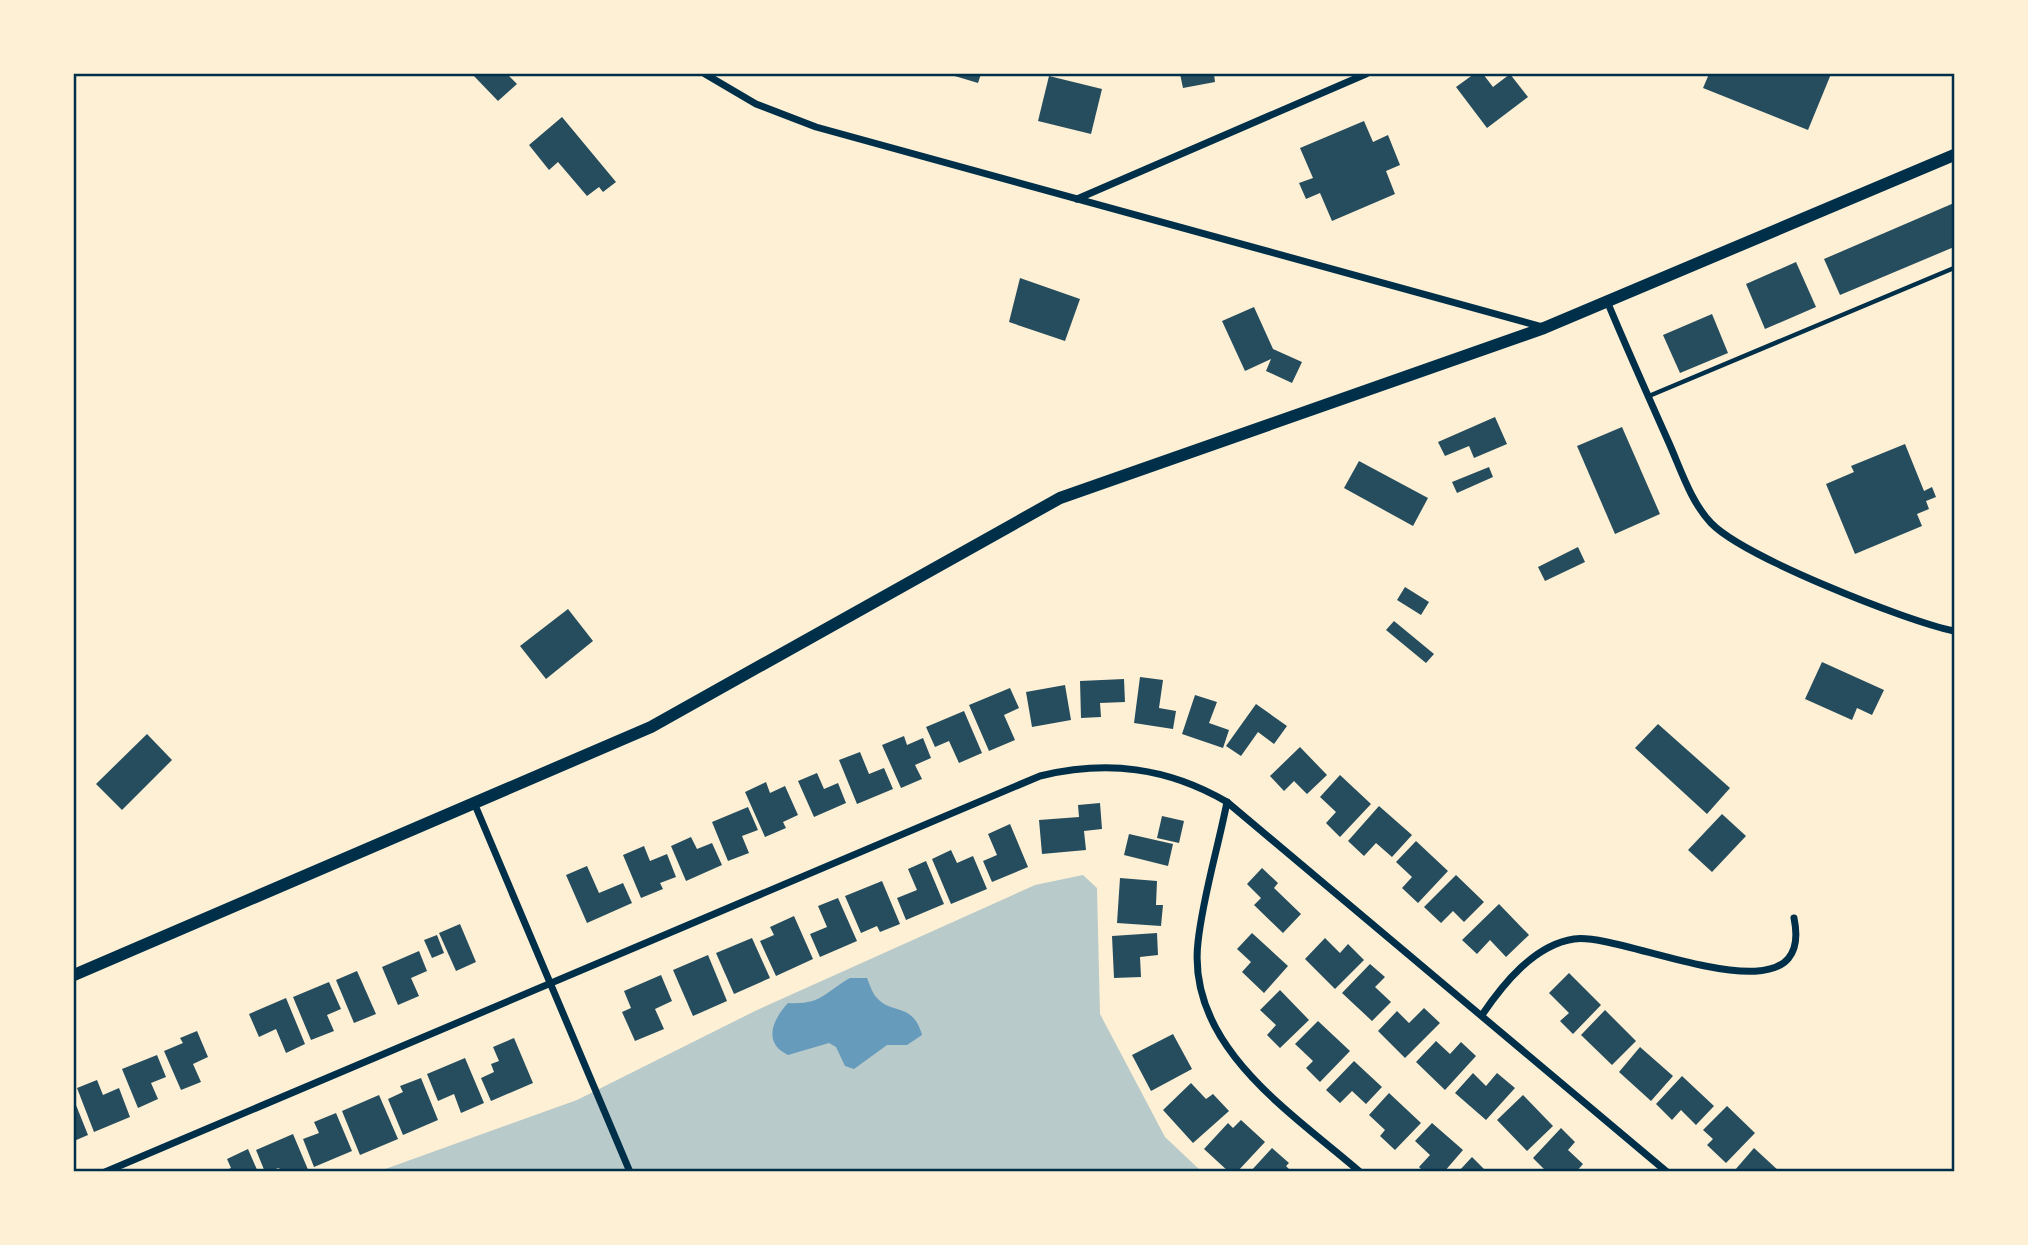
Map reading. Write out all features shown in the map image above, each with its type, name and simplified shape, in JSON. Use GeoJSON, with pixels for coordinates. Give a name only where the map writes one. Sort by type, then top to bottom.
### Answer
{"type":"FeatureCollection","features":[{"type":"Feature","properties":{"kind":"street"},"geometry":{"type":"LineString","coordinates":[[705,74],[756,104],[816,127],[1544,328]]}},
{"type":"Feature","properties":{"kind":"street"},"geometry":{"type":"LineString","coordinates":[[1076,199],[1366,74]]}},
{"type":"Feature","properties":{"kind":"street"},"geometry":{"type":"LineString","coordinates":[[74,975],[475,805],[651,727],[1060,498],[1544,328],[1955,155]]}},
{"type":"Feature","properties":{"kind":"street"},"geometry":{"type":"LineString","coordinates":[[1607,301],[1693,495],[1702,513],[1722,533],[1746,549],[1803,574],[1902,615],[1955,631]]}},
{"type":"Feature","properties":{"kind":"street"},"geometry":{"type":"LineString","coordinates":[[105,1171],[1040,776],[1073,768],[1106,766],[1139,769],[1182,780],[1227,802],[1257,823],[1667,1171]]}},
{"type":"Feature","properties":{"kind":"street"},"geometry":{"type":"LineString","coordinates":[[1227,802],[1198,941],[1198,974],[1206,1006],[1221,1037],[1241,1066],[1360,1171]]}},
{"type":"Feature","properties":{"kind":"street"},"geometry":{"type":"LineString","coordinates":[[475,805],[630,1171]]}},
{"type":"Feature","properties":{"kind":"street"},"geometry":{"type":"LineString","coordinates":[[1482,1015],[1501,987],[1521,968],[1561,942],[1572,939],[1599,939],[1733,971],[1759,974],[1781,967],[1792,956],[1796,947],[1794,918]]}},
{"type":"Feature","properties":{"kind":"lane"},"geometry":{"type":"LineString","coordinates":[[1648,396],[1955,268]]}},
{"type":"Feature","properties":{"kind":"shaded area"},"geometry":{"type":"Polygon","coordinates":[[[1083,875],[1097,888],[1100,1014],[1165,1137],[1201,1171],[377,1172],[577,1100],[755,1011],[1035,885],[1083,875]]]}},
{"type":"Feature","properties":{"kind":"water"},"geometry":{"type":"Polygon","coordinates":[[[850,978],[867,978],[877,998],[908,1013],[922,1035],[907,1045],[887,1045],[854,1069],[845,1066],[836,1047],[829,1043],[788,1055],[780,1050],[775,1044],[773,1030],[778,1016],[788,1003],[815,1000],[850,978]]]}},
{"type":"Feature","properties":{"kind":"building"},"geometry":{"type":"Polygon","coordinates":[[[472,74],[507,74],[517,84],[498,101],[472,74]]]}},
{"type":"Feature","properties":{"kind":"building"},"geometry":{"type":"Polygon","coordinates":[[[948,74],[981,74],[978,83],[948,74]]]}},
{"type":"Feature","properties":{"kind":"building"},"geometry":{"type":"Polygon","coordinates":[[[1180,74],[1214,74],[1215,82],[1183,88],[1180,74]]]}},
{"type":"Feature","properties":{"kind":"building"},"geometry":{"type":"Polygon","coordinates":[[[1474,74],[1483,74],[1493,87],[1510,74],[1528,97],[1487,128],[1456,87],[1474,74]]]}},
{"type":"Feature","properties":{"kind":"building"},"geometry":{"type":"Polygon","coordinates":[[[1709,74],[1831,74],[1808,130],[1703,88],[1709,74]]]}},
{"type":"Feature","properties":{"kind":"building"},"geometry":{"type":"Polygon","coordinates":[[[1049,76],[1102,89],[1091,134],[1038,121],[1049,76]]]}},
{"type":"Feature","properties":{"kind":"building"},"geometry":{"type":"Polygon","coordinates":[[[562,117],[616,182],[603,192],[599,187],[587,196],[558,162],[549,170],[529,145],[562,117]]]}},
{"type":"Feature","properties":{"kind":"building"},"geometry":{"type":"Polygon","coordinates":[[[1364,121],[1373,142],[1388,135],[1400,165],[1386,171],[1395,194],[1332,221],[1320,193],[1306,199],[1299,183],[1313,178],[1300,148],[1364,121]]]}},
{"type":"Feature","properties":{"kind":"building"},"geometry":{"type":"Polygon","coordinates":[[[1954,203],[1954,247],[1840,295],[1824,259],[1954,203]]]}},
{"type":"Feature","properties":{"kind":"building"},"geometry":{"type":"Polygon","coordinates":[[[1796,262],[1816,307],[1765,329],[1746,284],[1796,262]]]}},
{"type":"Feature","properties":{"kind":"building"},"geometry":{"type":"Polygon","coordinates":[[[1020,278],[1080,299],[1065,341],[1009,322],[1020,278]]]}},
{"type":"Feature","properties":{"kind":"building"},"geometry":{"type":"Polygon","coordinates":[[[1254,307],[1273,349],[1302,362],[1292,383],[1266,371],[1271,359],[1245,371],[1222,321],[1254,307]]]}},
{"type":"Feature","properties":{"kind":"building"},"geometry":{"type":"Polygon","coordinates":[[[1712,314],[1728,353],[1680,373],[1663,335],[1712,314]]]}},
{"type":"Feature","properties":{"kind":"building"},"geometry":{"type":"Polygon","coordinates":[[[1495,417],[1507,444],[1474,458],[1469,446],[1445,456],[1438,442],[1495,417]]]}},
{"type":"Feature","properties":{"kind":"building"},"geometry":{"type":"Polygon","coordinates":[[[1622,427],[1660,514],[1615,534],[1577,446],[1622,427]]]}},
{"type":"Feature","properties":{"kind":"building"},"geometry":{"type":"Polygon","coordinates":[[[1905,444],[1924,491],[1932,487],[1936,497],[1926,501],[1929,509],[1917,514],[1922,526],[1855,554],[1826,484],[1854,472],[1851,466],[1905,444]]]}},
{"type":"Feature","properties":{"kind":"building"},"geometry":{"type":"Polygon","coordinates":[[[1359,461],[1428,498],[1413,526],[1344,488],[1359,461]]]}},
{"type":"Feature","properties":{"kind":"building"},"geometry":{"type":"Polygon","coordinates":[[[1489,467],[1493,477],[1457,493],[1452,482],[1489,467]]]}},
{"type":"Feature","properties":{"kind":"building"},"geometry":{"type":"Polygon","coordinates":[[[1578,547],[1585,562],[1545,581],[1538,567],[1578,547]]]}},
{"type":"Feature","properties":{"kind":"building"},"geometry":{"type":"Polygon","coordinates":[[[1405,587],[1429,602],[1421,615],[1397,600],[1405,587]]]}},
{"type":"Feature","properties":{"kind":"building"},"geometry":{"type":"Polygon","coordinates":[[[568,609],[593,641],[546,679],[520,646],[568,609]]]}},
{"type":"Feature","properties":{"kind":"building"},"geometry":{"type":"Polygon","coordinates":[[[1394,621],[1434,654],[1426,663],[1386,630],[1394,621]]]}},
{"type":"Feature","properties":{"kind":"building"},"geometry":{"type":"Polygon","coordinates":[[[1822,662],[1884,690],[1872,715],[1857,708],[1852,720],[1805,699],[1822,662]]]}},
{"type":"Feature","properties":{"kind":"building"},"geometry":{"type":"Polygon","coordinates":[[[1140,677],[1163,680],[1159,708],[1176,711],[1173,729],[1134,723],[1140,677]]]}},
{"type":"Feature","properties":{"kind":"building"},"geometry":{"type":"Polygon","coordinates":[[[1124,679],[1125,702],[1100,703],[1101,717],[1081,718],[1080,681],[1124,679]]]}},
{"type":"Feature","properties":{"kind":"building"},"geometry":{"type":"Polygon","coordinates":[[[1065,685],[1071,720],[1032,727],[1026,692],[1065,685]]]}},
{"type":"Feature","properties":{"kind":"building"},"geometry":{"type":"Polygon","coordinates":[[[1010,688],[1019,708],[1004,715],[1015,740],[989,751],[969,705],[1010,688]]]}},
{"type":"Feature","properties":{"kind":"building"},"geometry":{"type":"Polygon","coordinates":[[[1195,695],[1217,702],[1209,723],[1229,730],[1223,748],[1182,734],[1195,695]]]}},
{"type":"Feature","properties":{"kind":"building"},"geometry":{"type":"Polygon","coordinates":[[[1256,704],[1287,726],[1274,744],[1258,732],[1241,756],[1226,746],[1256,704]]]}},
{"type":"Feature","properties":{"kind":"building"},"geometry":{"type":"Polygon","coordinates":[[[964,711],[982,753],[959,763],[949,741],[935,747],[926,727],[964,711]]]}},
{"type":"Feature","properties":{"kind":"building"},"geometry":{"type":"Polygon","coordinates":[[[1658,724],[1730,788],[1707,814],[1635,748],[1658,724]]]}},
{"type":"Feature","properties":{"kind":"building"},"geometry":{"type":"Polygon","coordinates":[[[147,734],[172,760],[122,810],[96,784],[147,734]]]}},
{"type":"Feature","properties":{"kind":"building"},"geometry":{"type":"Polygon","coordinates":[[[904,736],[907,745],[923,738],[931,758],[915,765],[922,779],[901,788],[882,745],[904,736]]]}},
{"type":"Feature","properties":{"kind":"building"},"geometry":{"type":"Polygon","coordinates":[[[1300,747],[1327,775],[1307,794],[1294,781],[1284,791],[1270,776],[1300,747]]]}},
{"type":"Feature","properties":{"kind":"building"},"geometry":{"type":"Polygon","coordinates":[[[860,752],[869,774],[884,768],[893,789],[857,804],[839,760],[860,752]]]}},
{"type":"Feature","properties":{"kind":"building"},"geometry":{"type":"Polygon","coordinates":[[[817,773],[824,789],[838,783],[846,803],[814,817],[798,781],[817,773]]]}},
{"type":"Feature","properties":{"kind":"building"},"geometry":{"type":"Polygon","coordinates":[[[1340,775],[1371,804],[1340,837],[1326,823],[1336,812],[1320,797],[1340,775]]]}},
{"type":"Feature","properties":{"kind":"building"},"geometry":{"type":"Polygon","coordinates":[[[766,782],[770,793],[785,786],[798,815],[783,822],[786,828],[765,837],[745,792],[766,782]]]}},
{"type":"Feature","properties":{"kind":"building"},"geometry":{"type":"Polygon","coordinates":[[[1100,803],[1102,829],[1084,831],[1086,850],[1042,854],[1039,820],[1079,817],[1078,805],[1100,803]]]}},
{"type":"Feature","properties":{"kind":"building"},"geometry":{"type":"Polygon","coordinates":[[[1379,806],[1412,835],[1392,857],[1376,843],[1364,856],[1348,841],[1379,806]]]}},
{"type":"Feature","properties":{"kind":"building"},"geometry":{"type":"Polygon","coordinates":[[[748,807],[758,830],[742,836],[749,853],[728,861],[712,822],[748,807]]]}},
{"type":"Feature","properties":{"kind":"building"},"geometry":{"type":"Polygon","coordinates":[[[1722,814],[1746,836],[1712,872],[1688,850],[1722,814]]]}},
{"type":"Feature","properties":{"kind":"building"},"geometry":{"type":"Polygon","coordinates":[[[1162,816],[1184,821],[1179,843],[1157,838],[1162,816]]]}},
{"type":"Feature","properties":{"kind":"building"},"geometry":{"type":"Polygon","coordinates":[[[1010,824],[1028,867],[992,882],[983,861],[997,855],[988,834],[1010,824]]]}},
{"type":"Feature","properties":{"kind":"building"},"geometry":{"type":"Polygon","coordinates":[[[1129,834],[1173,844],[1168,866],[1124,855],[1129,834]]]}},
{"type":"Feature","properties":{"kind":"building"},"geometry":{"type":"Polygon","coordinates":[[[691,837],[697,849],[712,843],[722,865],[686,881],[671,846],[691,837]]]}},
{"type":"Feature","properties":{"kind":"building"},"geometry":{"type":"Polygon","coordinates":[[[1416,841],[1448,871],[1418,903],[1402,888],[1412,877],[1396,862],[1416,841]]]}},
{"type":"Feature","properties":{"kind":"building"},"geometry":{"type":"Polygon","coordinates":[[[644,846],[650,861],[667,854],[676,877],[660,883],[663,889],[641,898],[623,855],[644,846]]]}},
{"type":"Feature","properties":{"kind":"building"},"geometry":{"type":"Polygon","coordinates":[[[951,850],[957,863],[973,856],[987,889],[951,904],[932,859],[951,850]]]}},
{"type":"Feature","properties":{"kind":"building"},"geometry":{"type":"Polygon","coordinates":[[[926,861],[944,904],[906,920],[897,898],[917,890],[908,869],[926,861]]]}},
{"type":"Feature","properties":{"kind":"building"},"geometry":{"type":"Polygon","coordinates":[[[587,866],[599,893],[623,883],[632,903],[587,923],[566,875],[587,866]]]}},
{"type":"Feature","properties":{"kind":"building"},"geometry":{"type":"Polygon","coordinates":[[[1262,868],[1278,883],[1274,888],[1301,914],[1283,933],[1254,905],[1261,898],[1247,884],[1262,868]]]}},
{"type":"Feature","properties":{"kind":"building"},"geometry":{"type":"Polygon","coordinates":[[[1456,875],[1484,902],[1464,922],[1453,911],[1441,923],[1424,907],[1456,875]]]}},
{"type":"Feature","properties":{"kind":"building"},"geometry":{"type":"Polygon","coordinates":[[[1120,878],[1157,881],[1156,905],[1163,905],[1161,926],[1117,923],[1120,878]]]}},
{"type":"Feature","properties":{"kind":"building"},"geometry":{"type":"Polygon","coordinates":[[[882,881],[900,924],[880,932],[877,926],[861,933],[845,896],[882,881]]]}},
{"type":"Feature","properties":{"kind":"building"},"geometry":{"type":"Polygon","coordinates":[[[838,898],[857,941],[820,957],[810,934],[827,927],[818,906],[838,898]]]}},
{"type":"Feature","properties":{"kind":"building"},"geometry":{"type":"Polygon","coordinates":[[[1499,904],[1529,935],[1506,957],[1490,940],[1477,954],[1462,940],[1499,904]]]}},
{"type":"Feature","properties":{"kind":"building"},"geometry":{"type":"Polygon","coordinates":[[[794,916],[813,959],[776,976],[760,941],[774,935],[770,927],[794,916]]]}},
{"type":"Feature","properties":{"kind":"building"},"geometry":{"type":"Polygon","coordinates":[[[460,924],[476,962],[456,971],[439,933],[460,924]]]}},
{"type":"Feature","properties":{"kind":"building"},"geometry":{"type":"Polygon","coordinates":[[[1157,933],[1158,955],[1140,957],[1141,977],[1114,978],[1112,936],[1157,933]]]}},
{"type":"Feature","properties":{"kind":"building"},"geometry":{"type":"Polygon","coordinates":[[[1252,933],[1288,966],[1264,993],[1242,972],[1251,962],[1237,949],[1252,933]]]}},
{"type":"Feature","properties":{"kind":"building"},"geometry":{"type":"Polygon","coordinates":[[[437,935],[444,953],[432,958],[424,940],[437,935]]]}},
{"type":"Feature","properties":{"kind":"building"},"geometry":{"type":"Polygon","coordinates":[[[752,938],[770,978],[734,994],[716,953],[752,938]]]}},
{"type":"Feature","properties":{"kind":"building"},"geometry":{"type":"Polygon","coordinates":[[[1325,938],[1340,953],[1348,944],[1364,960],[1335,989],[1305,959],[1325,938]]]}},
{"type":"Feature","properties":{"kind":"building"},"geometry":{"type":"Polygon","coordinates":[[[419,951],[427,971],[411,978],[419,996],[398,1005],[382,967],[419,951]]]}},
{"type":"Feature","properties":{"kind":"building"},"geometry":{"type":"Polygon","coordinates":[[[708,955],[727,1001],[693,1016],[673,970],[708,955]]]}},
{"type":"Feature","properties":{"kind":"building"},"geometry":{"type":"Polygon","coordinates":[[[1370,964],[1385,977],[1375,987],[1391,1002],[1372,1021],[1342,993],[1370,964]]]}},
{"type":"Feature","properties":{"kind":"building"},"geometry":{"type":"Polygon","coordinates":[[[357,971],[376,1014],[354,1023],[336,980],[357,971]]]}},
{"type":"Feature","properties":{"kind":"building"},"geometry":{"type":"Polygon","coordinates":[[[1569,973],[1601,1005],[1573,1034],[1560,1021],[1569,1013],[1549,993],[1569,973]]]}},
{"type":"Feature","properties":{"kind":"building"},"geometry":{"type":"Polygon","coordinates":[[[661,975],[672,1001],[655,1009],[664,1029],[635,1041],[622,1012],[631,1008],[624,991],[661,975]]]}},
{"type":"Feature","properties":{"kind":"building"},"geometry":{"type":"Polygon","coordinates":[[[329,982],[341,1009],[327,1015],[334,1031],[311,1040],[293,997],[329,982]]]}},
{"type":"Feature","properties":{"kind":"building"},"geometry":{"type":"Polygon","coordinates":[[[1280,990],[1309,1020],[1280,1048],[1267,1035],[1276,1025],[1260,1010],[1280,990]]]}},
{"type":"Feature","properties":{"kind":"building"},"geometry":{"type":"Polygon","coordinates":[[[286,998],[305,1044],[286,1053],[276,1029],[259,1037],[249,1014],[286,998]]]}},
{"type":"Feature","properties":{"kind":"building"},"geometry":{"type":"Polygon","coordinates":[[[1424,1008],[1440,1023],[1405,1058],[1378,1031],[1397,1011],[1409,1023],[1424,1008]]]}},
{"type":"Feature","properties":{"kind":"building"},"geometry":{"type":"Polygon","coordinates":[[[1605,1010],[1636,1041],[1612,1065],[1581,1035],[1605,1010]]]}},
{"type":"Feature","properties":{"kind":"building"},"geometry":{"type":"Polygon","coordinates":[[[1318,1021],[1350,1051],[1320,1082],[1306,1068],[1313,1061],[1295,1044],[1318,1021]]]}},
{"type":"Feature","properties":{"kind":"building"},"geometry":{"type":"Polygon","coordinates":[[[197,1031],[208,1057],[193,1064],[201,1082],[181,1090],[164,1051],[183,1043],[180,1038],[197,1031]]]}},
{"type":"Feature","properties":{"kind":"building"},"geometry":{"type":"Polygon","coordinates":[[[1173,1034],[1192,1069],[1151,1091],[1132,1055],[1173,1034]]]}},
{"type":"Feature","properties":{"kind":"building"},"geometry":{"type":"Polygon","coordinates":[[[514,1038],[533,1083],[491,1101],[481,1078],[494,1072],[491,1064],[499,1061],[493,1047],[514,1038]]]}},
{"type":"Feature","properties":{"kind":"building"},"geometry":{"type":"Polygon","coordinates":[[[1436,1041],[1450,1054],[1461,1042],[1476,1056],[1445,1090],[1416,1062],[1436,1041]]]}},
{"type":"Feature","properties":{"kind":"building"},"geometry":{"type":"Polygon","coordinates":[[[1640,1047],[1673,1076],[1651,1101],[1619,1072],[1640,1047]]]}},
{"type":"Feature","properties":{"kind":"building"},"geometry":{"type":"Polygon","coordinates":[[[157,1055],[166,1077],[151,1083],[158,1099],[138,1108],[122,1069],[157,1055]]]}},
{"type":"Feature","properties":{"kind":"building"},"geometry":{"type":"Polygon","coordinates":[[[465,1058],[484,1103],[461,1113],[454,1094],[438,1101],[427,1074],[465,1058]]]}},
{"type":"Feature","properties":{"kind":"building"},"geometry":{"type":"Polygon","coordinates":[[[1354,1061],[1382,1087],[1366,1104],[1352,1091],[1340,1103],[1326,1090],[1354,1061]]]}},
{"type":"Feature","properties":{"kind":"building"},"geometry":{"type":"Polygon","coordinates":[[[1473,1073],[1486,1086],[1497,1073],[1515,1088],[1486,1120],[1455,1093],[1473,1073]]]}},
{"type":"Feature","properties":{"kind":"building"},"geometry":{"type":"Polygon","coordinates":[[[1682,1076],[1714,1106],[1696,1125],[1681,1110],[1672,1120],[1656,1104],[1682,1076]]]}},
{"type":"Feature","properties":{"kind":"building"},"geometry":{"type":"Polygon","coordinates":[[[421,1078],[438,1120],[403,1135],[388,1099],[403,1092],[400,1086],[421,1078]]]}},
{"type":"Feature","properties":{"kind":"building"},"geometry":{"type":"Polygon","coordinates":[[[97,1080],[103,1095],[119,1088],[130,1117],[94,1132],[77,1088],[97,1080]]]}},
{"type":"Feature","properties":{"kind":"building"},"geometry":{"type":"Polygon","coordinates":[[[1191,1083],[1206,1099],[1213,1094],[1229,1111],[1193,1143],[1163,1110],[1191,1083]]]}},
{"type":"Feature","properties":{"kind":"building"},"geometry":{"type":"Polygon","coordinates":[[[1389,1093],[1421,1123],[1395,1150],[1380,1136],[1385,1130],[1369,1115],[1389,1093]]]}},
{"type":"Feature","properties":{"kind":"building"},"geometry":{"type":"Polygon","coordinates":[[[379,1095],[398,1139],[360,1155],[342,1111],[379,1095]]]}},
{"type":"Feature","properties":{"kind":"building"},"geometry":{"type":"Polygon","coordinates":[[[1523,1095],[1553,1126],[1527,1151],[1497,1120],[1523,1095]]]}},
{"type":"Feature","properties":{"kind":"building"},"geometry":{"type":"Polygon","coordinates":[[[74,1100],[88,1135],[74,1141],[74,1100]]]}},
{"type":"Feature","properties":{"kind":"building"},"geometry":{"type":"Polygon","coordinates":[[[1727,1106],[1755,1133],[1726,1163],[1707,1145],[1713,1139],[1703,1130],[1727,1106]]]}},
{"type":"Feature","properties":{"kind":"building"},"geometry":{"type":"Polygon","coordinates":[[[336,1113],[352,1151],[314,1167],[303,1139],[319,1133],[314,1122],[336,1113]]]}},
{"type":"Feature","properties":{"kind":"building"},"geometry":{"type":"Polygon","coordinates":[[[1241,1120],[1265,1142],[1237,1172],[1229,1172],[1204,1149],[1228,1123],[1233,1128],[1241,1120]]]}},
{"type":"Feature","properties":{"kind":"building"},"geometry":{"type":"Polygon","coordinates":[[[1432,1123],[1463,1150],[1444,1172],[1424,1172],[1419,1167],[1430,1155],[1415,1141],[1432,1123]]]}},
{"type":"Feature","properties":{"kind":"building"},"geometry":{"type":"Polygon","coordinates":[[[1561,1128],[1575,1142],[1568,1150],[1583,1164],[1576,1172],[1547,1172],[1533,1158],[1561,1128]]]}},
{"type":"Feature","properties":{"kind":"building"},"geometry":{"type":"Polygon","coordinates":[[[293,1134],[309,1172],[281,1172],[279,1168],[265,1172],[256,1150],[293,1134]]]}},
{"type":"Feature","properties":{"kind":"building"},"geometry":{"type":"Polygon","coordinates":[[[1272,1148],[1289,1163],[1286,1166],[1292,1172],[1250,1172],[1272,1148]]]}},
{"type":"Feature","properties":{"kind":"building"},"geometry":{"type":"Polygon","coordinates":[[[1754,1148],[1780,1172],[1736,1172],[1754,1148]]]}},
{"type":"Feature","properties":{"kind":"building"},"geometry":{"type":"Polygon","coordinates":[[[248,1149],[258,1172],[223,1172],[231,1168],[227,1159],[248,1149]]]}},
{"type":"Feature","properties":{"kind":"building"},"geometry":{"type":"Polygon","coordinates":[[[1472,1157],[1487,1172],[1458,1172],[1472,1157]]]}}]}
